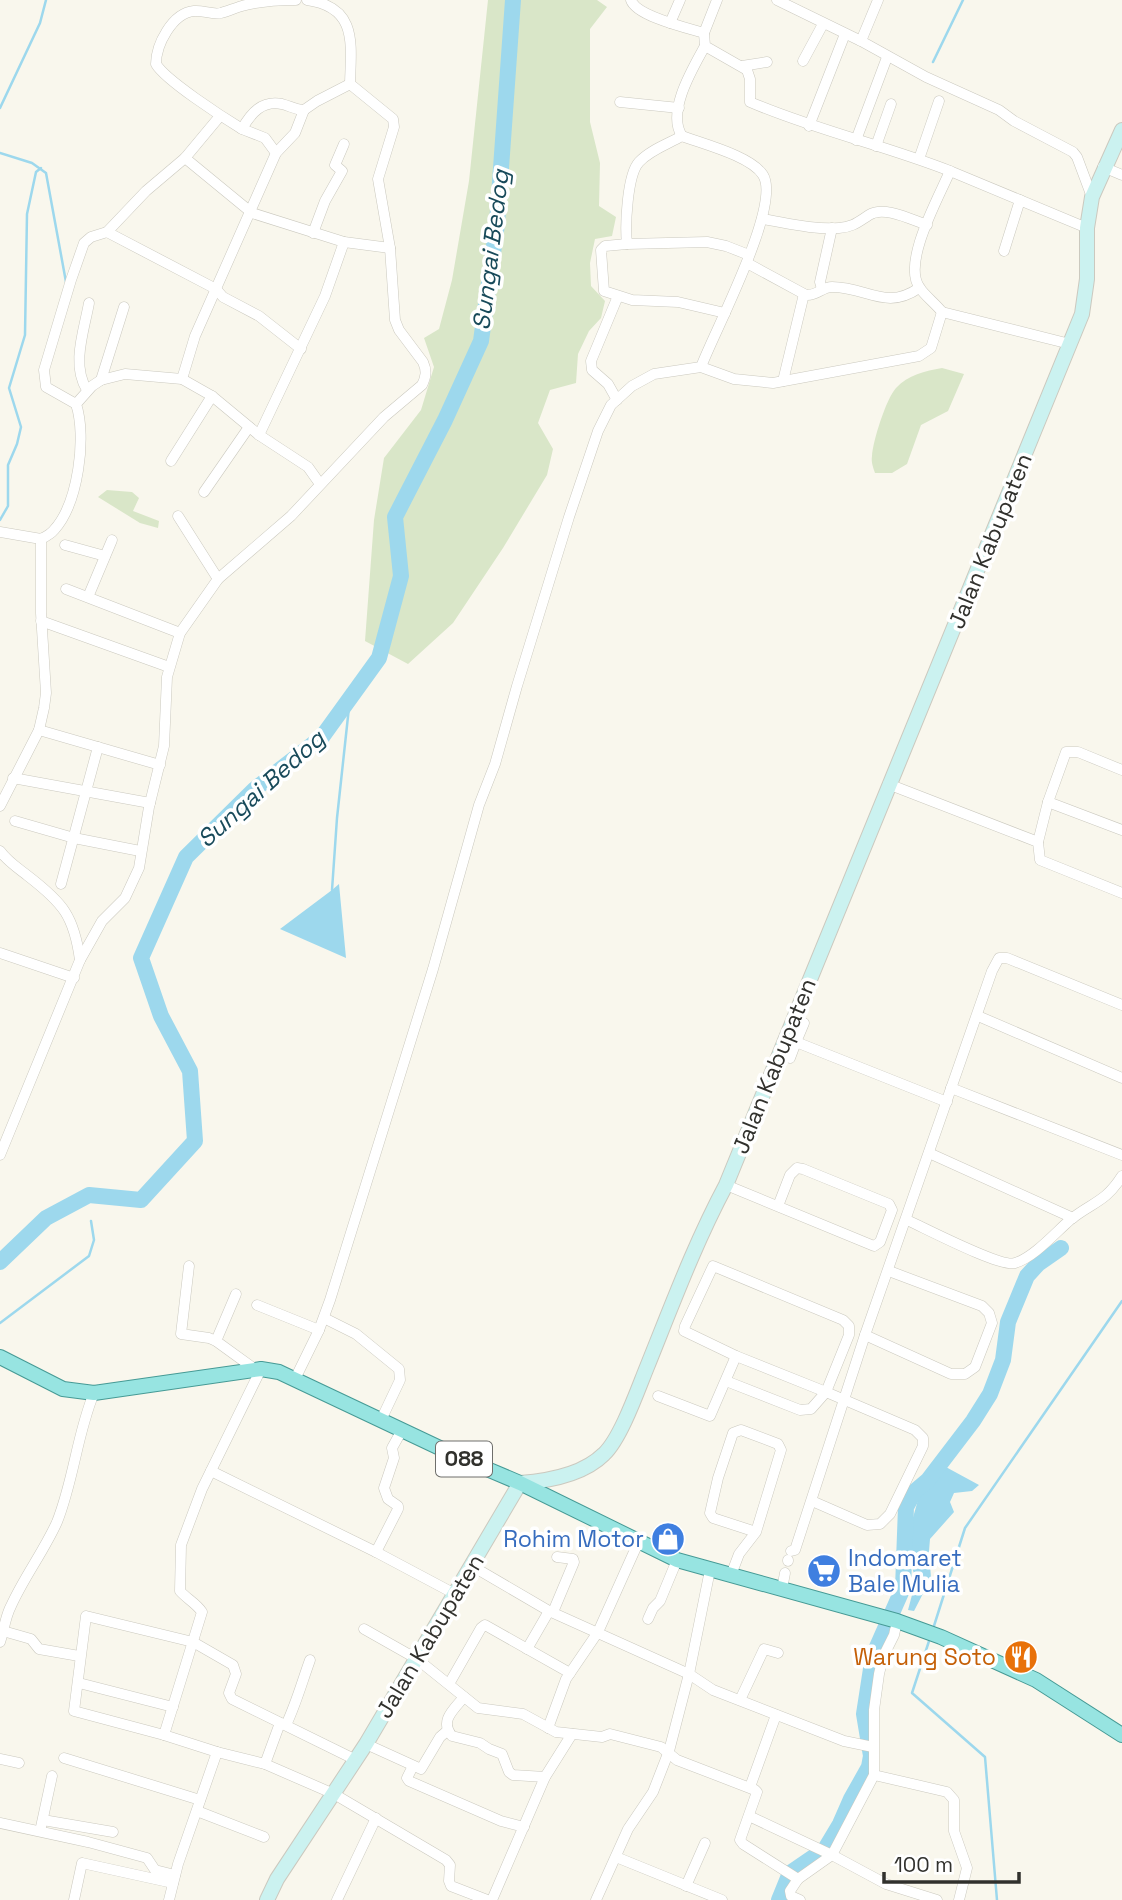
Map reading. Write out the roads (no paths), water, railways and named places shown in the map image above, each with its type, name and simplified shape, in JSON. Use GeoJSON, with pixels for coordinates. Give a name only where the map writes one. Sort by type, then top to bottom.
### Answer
{"type":"FeatureCollection","features":[{"type":"Feature","properties":{"kind":"main road","name":"Jalan Kabupaten"},"geometry":{"type":"LineString","coordinates":[[267,1900],[277,1879],[366,1744],[520,1483],[572,1473],[594,1462],[606,1452],[638,1389],[700,1234],[726,1185],[1082,314],[1087,279],[1087,228],[1092,197],[1122,130]]}},
{"type":"Feature","properties":{"kind":"main road","name":"088"},"geometry":{"type":"LineString","coordinates":[[0,1357],[63,1390],[94,1393],[259,1370],[295,1379],[520,1483],[677,1560],[897,1621],[941,1637],[1036,1680],[1122,1735]]}},
{"type":"Feature","properties":{"kind":"street"},"geometry":{"type":"LineString","coordinates":[[276,153],[265,138],[220,116],[158,69],[158,48],[180,16],[190,12],[219,14],[256,3],[296,0]]}},
{"type":"Feature","properties":{"kind":"street"},"geometry":{"type":"LineString","coordinates":[[307,0],[327,1],[350,30],[351,84]]}},
{"type":"Feature","properties":{"kind":"street"},"geometry":{"type":"LineString","coordinates":[[631,0],[637,9],[704,33]]}},
{"type":"Feature","properties":{"kind":"street"},"geometry":{"type":"LineString","coordinates":[[670,23],[680,0]]}},
{"type":"Feature","properties":{"kind":"street"},"geometry":{"type":"LineString","coordinates":[[701,367],[748,259],[762,219],[767,186],[755,166],[682,136],[677,124],[682,92],[705,46],[704,33],[717,0]]}},
{"type":"Feature","properties":{"kind":"street"},"geometry":{"type":"LineString","coordinates":[[778,0],[926,77],[999,110],[1014,121],[1073,152],[1092,197]]}},
{"type":"Feature","properties":{"kind":"street"},"geometry":{"type":"LineString","coordinates":[[861,41],[878,0]]}},
{"type":"Feature","properties":{"kind":"street"},"geometry":{"type":"LineString","coordinates":[[803,61],[823,24]]}},
{"type":"Feature","properties":{"kind":"street"},"geometry":{"type":"LineString","coordinates":[[809,126],[845,34]]}},
{"type":"Feature","properties":{"kind":"street"},"geometry":{"type":"LineString","coordinates":[[705,46],[742,66],[749,74],[750,102],[809,126],[919,159],[1087,228]]}},
{"type":"Feature","properties":{"kind":"street"},"geometry":{"type":"LineString","coordinates":[[856,140],[886,60]]}},
{"type":"Feature","properties":{"kind":"street"},"geometry":{"type":"LineString","coordinates":[[742,66],[767,62]]}},
{"type":"Feature","properties":{"kind":"street"},"geometry":{"type":"LineString","coordinates":[[182,379],[195,336],[276,153],[295,133],[304,110],[351,84]]}},
{"type":"Feature","properties":{"kind":"street"},"geometry":{"type":"LineString","coordinates":[[0,1154],[80,961],[102,921],[125,898],[139,868],[150,803],[164,746],[169,667],[180,632],[218,579],[283,523],[384,417],[422,385],[425,379],[426,368],[423,362],[399,330],[395,320],[390,248],[378,179],[394,122],[390,115],[351,84]]}},
{"type":"Feature","properties":{"kind":"street"},"geometry":{"type":"LineString","coordinates":[[620,102],[679,108]]}},
{"type":"Feature","properties":{"kind":"street"},"geometry":{"type":"LineString","coordinates":[[919,159],[939,102]]}},
{"type":"Feature","properties":{"kind":"street"},"geometry":{"type":"LineString","coordinates":[[242,129],[252,112],[264,105],[283,104],[304,110]]}},
{"type":"Feature","properties":{"kind":"street"},"geometry":{"type":"LineString","coordinates":[[876,146],[891,104]]}},
{"type":"Feature","properties":{"kind":"street"},"geometry":{"type":"LineString","coordinates":[[76,404],[46,387],[44,370],[84,243],[91,237],[107,232],[146,191],[184,158],[220,116]]}},
{"type":"Feature","properties":{"kind":"street"},"geometry":{"type":"LineString","coordinates":[[628,244],[626,226],[635,167],[645,156],[682,136]]}},
{"type":"Feature","properties":{"kind":"street"},"geometry":{"type":"LineString","coordinates":[[313,233],[325,201],[342,172],[335,165],[344,144]]}},
{"type":"Feature","properties":{"kind":"street"},"geometry":{"type":"LineString","coordinates":[[184,158],[252,212],[344,242],[390,248]]}},
{"type":"Feature","properties":{"kind":"street"},"geometry":{"type":"LineString","coordinates":[[1104,167],[1122,175]]}},
{"type":"Feature","properties":{"kind":"street"},"geometry":{"type":"LineString","coordinates":[[950,171],[914,260],[913,271],[919,288],[942,312],[1070,344]]}},
{"type":"Feature","properties":{"kind":"street"},"geometry":{"type":"LineString","coordinates":[[1004,251],[1020,200]]}},
{"type":"Feature","properties":{"kind":"street"},"geometry":{"type":"LineString","coordinates":[[762,219],[832,228],[855,225],[869,215],[883,211],[928,225]]}},
{"type":"Feature","properties":{"kind":"street"},"geometry":{"type":"LineString","coordinates":[[822,289],[820,282],[832,228]]}},
{"type":"Feature","properties":{"kind":"street"},"geometry":{"type":"LineString","coordinates":[[107,232],[216,289],[223,297],[259,316],[301,349]]}},
{"type":"Feature","properties":{"kind":"street"},"geometry":{"type":"LineString","coordinates":[[259,435],[325,296],[344,242]]}},
{"type":"Feature","properties":{"kind":"street"},"geometry":{"type":"LineString","coordinates":[[725,313],[698,305],[632,300],[604,290],[601,250],[605,246],[628,244],[707,242],[726,246],[804,294],[815,295],[830,287],[897,299],[907,297],[919,288]]}},
{"type":"Feature","properties":{"kind":"street"},"geometry":{"type":"LineString","coordinates":[[783,381],[804,294]]}},
{"type":"Feature","properties":{"kind":"street"},"geometry":{"type":"LineString","coordinates":[[617,400],[608,384],[593,370],[591,361],[618,296]]}},
{"type":"Feature","properties":{"kind":"street"},"geometry":{"type":"LineString","coordinates":[[87,390],[81,382],[79,360],[89,303]]}},
{"type":"Feature","properties":{"kind":"street"},"geometry":{"type":"LineString","coordinates":[[101,380],[124,307]]}},
{"type":"Feature","properties":{"kind":"street"},"geometry":{"type":"LineString","coordinates":[[295,1379],[324,1318],[587,460],[605,417],[617,400],[632,386],[654,374],[701,367],[748,382],[773,383],[919,356],[931,348],[942,312]]}},
{"type":"Feature","properties":{"kind":"street"},"geometry":{"type":"LineString","coordinates":[[0,533],[41,540],[54,531],[71,499],[82,438],[76,404],[87,390],[101,380],[125,374],[182,379],[212,396],[259,435],[308,467],[320,484]]}},
{"type":"Feature","properties":{"kind":"street"},"geometry":{"type":"LineString","coordinates":[[171,461],[212,396]]}},
{"type":"Feature","properties":{"kind":"street"},"geometry":{"type":"LineString","coordinates":[[204,492],[249,427]]}},
{"type":"Feature","properties":{"kind":"street"},"geometry":{"type":"LineString","coordinates":[[178,516],[218,579]]}},
{"type":"Feature","properties":{"kind":"street"},"geometry":{"type":"LineString","coordinates":[[0,806],[39,730],[46,693],[41,621],[41,540]]}},
{"type":"Feature","properties":{"kind":"street"},"geometry":{"type":"LineString","coordinates":[[88,597],[112,540]]}},
{"type":"Feature","properties":{"kind":"street"},"geometry":{"type":"LineString","coordinates":[[65,544],[105,556]]}},
{"type":"Feature","properties":{"kind":"street"},"geometry":{"type":"LineString","coordinates":[[66,589],[180,632]]}},
{"type":"Feature","properties":{"kind":"street"},"geometry":{"type":"LineString","coordinates":[[41,621],[169,667]]}},
{"type":"Feature","properties":{"kind":"street"},"geometry":{"type":"LineString","coordinates":[[39,730],[160,765]]}},
{"type":"Feature","properties":{"kind":"street"},"geometry":{"type":"LineString","coordinates":[[61,884],[98,747]]}},
{"type":"Feature","properties":{"kind":"street"},"geometry":{"type":"LineString","coordinates":[[1122,770],[1078,752],[1066,752],[1048,802],[1038,842],[1040,860],[1122,893]]}},
{"type":"Feature","properties":{"kind":"street"},"geometry":{"type":"LineString","coordinates":[[13,778],[150,803]]}},
{"type":"Feature","properties":{"kind":"street"},"geometry":{"type":"LineString","coordinates":[[888,784],[1038,842]]}},
{"type":"Feature","properties":{"kind":"street"},"geometry":{"type":"LineString","coordinates":[[1048,802],[1122,830]]}},
{"type":"Feature","properties":{"kind":"street"},"geometry":{"type":"LineString","coordinates":[[15,821],[74,838],[141,851]]}},
{"type":"Feature","properties":{"kind":"street"},"geometry":{"type":"LineString","coordinates":[[0,851],[7,860],[55,896],[77,936],[80,961]]}},
{"type":"Feature","properties":{"kind":"street"},"geometry":{"type":"LineString","coordinates":[[0,953],[74,978]]}},
{"type":"Feature","properties":{"kind":"street"},"geometry":{"type":"LineString","coordinates":[[789,1558],[795,1550],[865,1335],[992,971],[999,958],[1122,1005]]}},
{"type":"Feature","properties":{"kind":"street"},"geometry":{"type":"LineString","coordinates":[[978,1016],[1122,1079]]}},
{"type":"Feature","properties":{"kind":"street"},"geometry":{"type":"LineString","coordinates":[[779,1055],[790,1058],[804,1023],[793,1018]]}},
{"type":"Feature","properties":{"kind":"street"},"geometry":{"type":"LineString","coordinates":[[796,1042],[947,1102]]}},
{"type":"Feature","properties":{"kind":"street"},"geometry":{"type":"LineString","coordinates":[[951,1088],[1122,1155]]}},
{"type":"Feature","properties":{"kind":"street"},"geometry":{"type":"LineString","coordinates":[[929,1153],[1073,1218]]}},
{"type":"Feature","properties":{"kind":"street"},"geometry":{"type":"LineString","coordinates":[[726,1185],[874,1245],[880,1242],[892,1210],[889,1204],[797,1168],[790,1175],[778,1206]]}},
{"type":"Feature","properties":{"kind":"street"},"geometry":{"type":"LineString","coordinates":[[907,1220],[995,1261],[1012,1265],[1023,1260],[1073,1218],[1107,1197],[1122,1176]]}},
{"type":"Feature","properties":{"kind":"street"},"geometry":{"type":"LineString","coordinates":[[164,1735],[202,1612],[198,1605],[180,1591],[181,1545],[202,1489],[259,1370],[209,1338],[180,1334],[188,1266]]}},
{"type":"Feature","properties":{"kind":"street"},"geometry":{"type":"LineString","coordinates":[[726,1381],[800,1410],[811,1409],[826,1392],[849,1335],[849,1326],[843,1320],[713,1266],[684,1331],[736,1356],[826,1392],[844,1402],[915,1430],[923,1438],[923,1446],[890,1514],[880,1524],[867,1525],[812,1501]]}},
{"type":"Feature","properties":{"kind":"street"},"geometry":{"type":"LineString","coordinates":[[865,1335],[951,1374],[965,1374],[975,1367],[992,1323],[989,1313],[982,1306],[889,1271]]}},
{"type":"Feature","properties":{"kind":"street"},"geometry":{"type":"LineString","coordinates":[[215,1341],[236,1294]]}},
{"type":"Feature","properties":{"kind":"street"},"geometry":{"type":"LineString","coordinates":[[257,1305],[319,1330]]}},
{"type":"Feature","properties":{"kind":"street"},"geometry":{"type":"LineString","coordinates":[[324,1318],[356,1334],[399,1369],[400,1380],[382,1420]]}},
{"type":"Feature","properties":{"kind":"street"},"geometry":{"type":"LineString","coordinates":[[659,1396],[710,1416],[736,1356]]}},
{"type":"Feature","properties":{"kind":"street"},"geometry":{"type":"LineString","coordinates":[[0,1642],[10,1608],[57,1522],[74,1473],[86,1412],[94,1393]]}},
{"type":"Feature","properties":{"kind":"street"},"geometry":{"type":"LineString","coordinates":[[376,1552],[398,1509],[398,1506],[388,1499],[384,1488],[394,1458],[392,1448],[402,1430]]}},
{"type":"Feature","properties":{"kind":"street"},"geometry":{"type":"LineString","coordinates":[[731,1575],[739,1554],[756,1532],[781,1450],[778,1444],[741,1430],[733,1433],[710,1513],[713,1518],[756,1532]]}},
{"type":"Feature","properties":{"kind":"street"},"geometry":{"type":"LineString","coordinates":[[212,1471],[456,1594]]}},
{"type":"Feature","properties":{"kind":"street"},"geometry":{"type":"LineString","coordinates":[[548,1728],[570,1673],[598,1632],[638,1543]]}},
{"type":"Feature","properties":{"kind":"street"},"geometry":{"type":"LineString","coordinates":[[527,1649],[552,1612],[574,1562],[573,1559],[557,1557]]}},
{"type":"Feature","properties":{"kind":"street"},"geometry":{"type":"LineString","coordinates":[[648,1619],[660,1601],[677,1560]]}},
{"type":"Feature","properties":{"kind":"street"},"geometry":{"type":"LineString","coordinates":[[472,1566],[552,1612],[689,1674],[713,1690],[844,1741],[873,1747]]}},
{"type":"Feature","properties":{"kind":"street"},"geometry":{"type":"LineString","coordinates":[[596,1900],[628,1829],[653,1792],[669,1751],[689,1674],[710,1570]]}},
{"type":"Feature","properties":{"kind":"street"},"geometry":{"type":"LineString","coordinates":[[782,1589],[785,1573]]}},
{"type":"Feature","properties":{"kind":"street"},"geometry":{"type":"LineString","coordinates":[[356,1760],[232,1699],[229,1693],[236,1674],[235,1668],[193,1642],[88,1616],[84,1618],[79,1683],[73,1709],[76,1713],[265,1764],[334,1794],[446,1860],[450,1865],[451,1886],[490,1900],[545,1777],[572,1734]]}},
{"type":"Feature","properties":{"kind":"street"},"geometry":{"type":"LineString","coordinates":[[800,1900],[789,1893],[796,1878],[832,1855],[874,1775],[874,1710],[880,1664],[894,1635],[897,1621]]}},
{"type":"Feature","properties":{"kind":"street"},"geometry":{"type":"LineString","coordinates":[[449,1684],[484,1626],[570,1673]]}},
{"type":"Feature","properties":{"kind":"street"},"geometry":{"type":"LineString","coordinates":[[363,1629],[417,1659],[478,1708],[523,1714],[548,1728],[572,1734],[602,1737],[609,1734],[619,1735],[661,1746],[677,1760],[750,1787],[757,1793],[740,1837],[743,1844],[796,1878]]}},
{"type":"Feature","properties":{"kind":"street"},"geometry":{"type":"LineString","coordinates":[[4,1631],[31,1639],[39,1649],[79,1656]]}},
{"type":"Feature","properties":{"kind":"street"},"geometry":{"type":"LineString","coordinates":[[740,1700],[764,1649],[778,1653]]}},
{"type":"Feature","properties":{"kind":"street"},"geometry":{"type":"LineString","coordinates":[[265,1764],[283,1724],[296,1706],[301,1682],[310,1660]]}},
{"type":"Feature","properties":{"kind":"street"},"geometry":{"type":"LineString","coordinates":[[79,1683],[173,1707]]}},
{"type":"Feature","properties":{"kind":"street"},"geometry":{"type":"LineString","coordinates":[[366,1744],[422,1768],[440,1737],[447,1731],[448,1717],[464,1697]]}},
{"type":"Feature","properties":{"kind":"street"},"geometry":{"type":"LineString","coordinates":[[750,1787],[776,1715]]}},
{"type":"Feature","properties":{"kind":"street"},"geometry":{"type":"LineString","coordinates":[[447,1731],[502,1754],[511,1774],[545,1777]]}},
{"type":"Feature","properties":{"kind":"street"},"geometry":{"type":"LineString","coordinates":[[169,1900],[216,1752]]}},
{"type":"Feature","properties":{"kind":"street"},"geometry":{"type":"LineString","coordinates":[[64,1758],[200,1800]]}},
{"type":"Feature","properties":{"kind":"street"},"geometry":{"type":"LineString","coordinates":[[0,1759],[19,1763]]}},
{"type":"Feature","properties":{"kind":"street"},"geometry":{"type":"LineString","coordinates":[[414,1766],[407,1778],[409,1781],[501,1821],[524,1826]]}},
{"type":"Feature","properties":{"kind":"street"},"geometry":{"type":"LineString","coordinates":[[874,1775],[947,1792],[952,1796],[954,1831],[967,1868],[959,1900]]}},
{"type":"Feature","properties":{"kind":"street"},"geometry":{"type":"LineString","coordinates":[[40,1832],[52,1776]]}},
{"type":"Feature","properties":{"kind":"street"},"geometry":{"type":"LineString","coordinates":[[197,1811],[264,1837]]}},
{"type":"Feature","properties":{"kind":"street"},"geometry":{"type":"LineString","coordinates":[[749,1815],[886,1884],[937,1900]]}},
{"type":"Feature","properties":{"kind":"street"},"geometry":{"type":"LineString","coordinates":[[337,1900],[376,1818]]}},
{"type":"Feature","properties":{"kind":"street"},"geometry":{"type":"LineString","coordinates":[[43,1820],[113,1832]]}},
{"type":"Feature","properties":{"kind":"street"},"geometry":{"type":"LineString","coordinates":[[0,1823],[147,1858],[155,1870],[174,1879]]}},
{"type":"Feature","properties":{"kind":"street"},"geometry":{"type":"LineString","coordinates":[[88,1842],[91,1828]]}},
{"type":"Feature","properties":{"kind":"street"},"geometry":{"type":"LineString","coordinates":[[686,1885],[705,1843]]}},
{"type":"Feature","properties":{"kind":"street"},"geometry":{"type":"LineString","coordinates":[[616,1857],[722,1900]]}},
{"type":"Feature","properties":{"kind":"street"},"geometry":{"type":"LineString","coordinates":[[74,1900],[82,1863],[174,1879]]}},
{"type":"Feature","properties":{"kind":"water"},"geometry":{"type":"Polygon","coordinates":[[[339,884],[346,958],[280,929],[339,884]]]}},
{"type":"Feature","properties":{"kind":"water"},"geometry":{"type":"Polygon","coordinates":[[[944,1466],[979,1485],[972,1491],[954,1493],[950,1502],[954,1512],[930,1539],[931,1578],[914,1611],[908,1610],[916,1580],[910,1561],[912,1521],[920,1493],[944,1466]]]}},
{"type":"Feature","properties":{"kind":"waterway"},"geometry":{"type":"LineString","coordinates":[[0,108],[40,23],[46,0]]}},
{"type":"Feature","properties":{"kind":"waterway","name":"Sungai Bedog"},"geometry":{"type":"LineString","coordinates":[[0,1262],[46,1218],[89,1195],[141,1200],[195,1141],[190,1071],[161,1016],[141,958],[186,857],[255,789],[322,737],[379,658],[401,576],[395,517],[445,420],[481,341],[497,224],[513,0]]}},
{"type":"Feature","properties":{"kind":"waterway"},"geometry":{"type":"LineString","coordinates":[[933,62],[963,0]]}},
{"type":"Feature","properties":{"kind":"waterway"},"geometry":{"type":"LineString","coordinates":[[0,153],[32,163],[46,173],[66,282]]}},
{"type":"Feature","properties":{"kind":"waterway"},"geometry":{"type":"LineString","coordinates":[[0,520],[8,506],[8,465],[21,427],[9,388],[25,335],[27,214],[36,172],[41,168]]}},
{"type":"Feature","properties":{"kind":"waterway"},"geometry":{"type":"LineString","coordinates":[[332,890],[350,698]]}},
{"type":"Feature","properties":{"kind":"waterway"},"geometry":{"type":"LineString","coordinates":[[0,1323],[89,1256],[94,1240],[91,1221]]}},
{"type":"Feature","properties":{"kind":"waterway"},"geometry":{"type":"LineString","coordinates":[[779,1900],[790,1873],[825,1849],[869,1767],[871,1756],[864,1714],[873,1656],[903,1588],[906,1507],[915,1491],[928,1480],[973,1421],[990,1394],[1003,1360],[1008,1322],[1027,1276],[1038,1264],[1061,1248]]}},
{"type":"Feature","properties":{"kind":"waterway"},"geometry":{"type":"LineString","coordinates":[[933,1629],[965,1528],[1122,1301]]}},
{"type":"Feature","properties":{"kind":"waterway"},"geometry":{"type":"LineString","coordinates":[[930,1638],[912,1693],[985,1757],[997,1900]]}},
{"type":"Feature","properties":{"kind":"place","name":"Rohim Motor"},"geometry":{"type":"Point","coordinates":[668,1539]}},
{"type":"Feature","properties":{"kind":"place","name":"Indomaret Bale Mulia"},"geometry":{"type":"Point","coordinates":[824,1571]}},
{"type":"Feature","properties":{"kind":"place","name":"Warung Soto"},"geometry":{"type":"Point","coordinates":[1021,1657]}}]}
